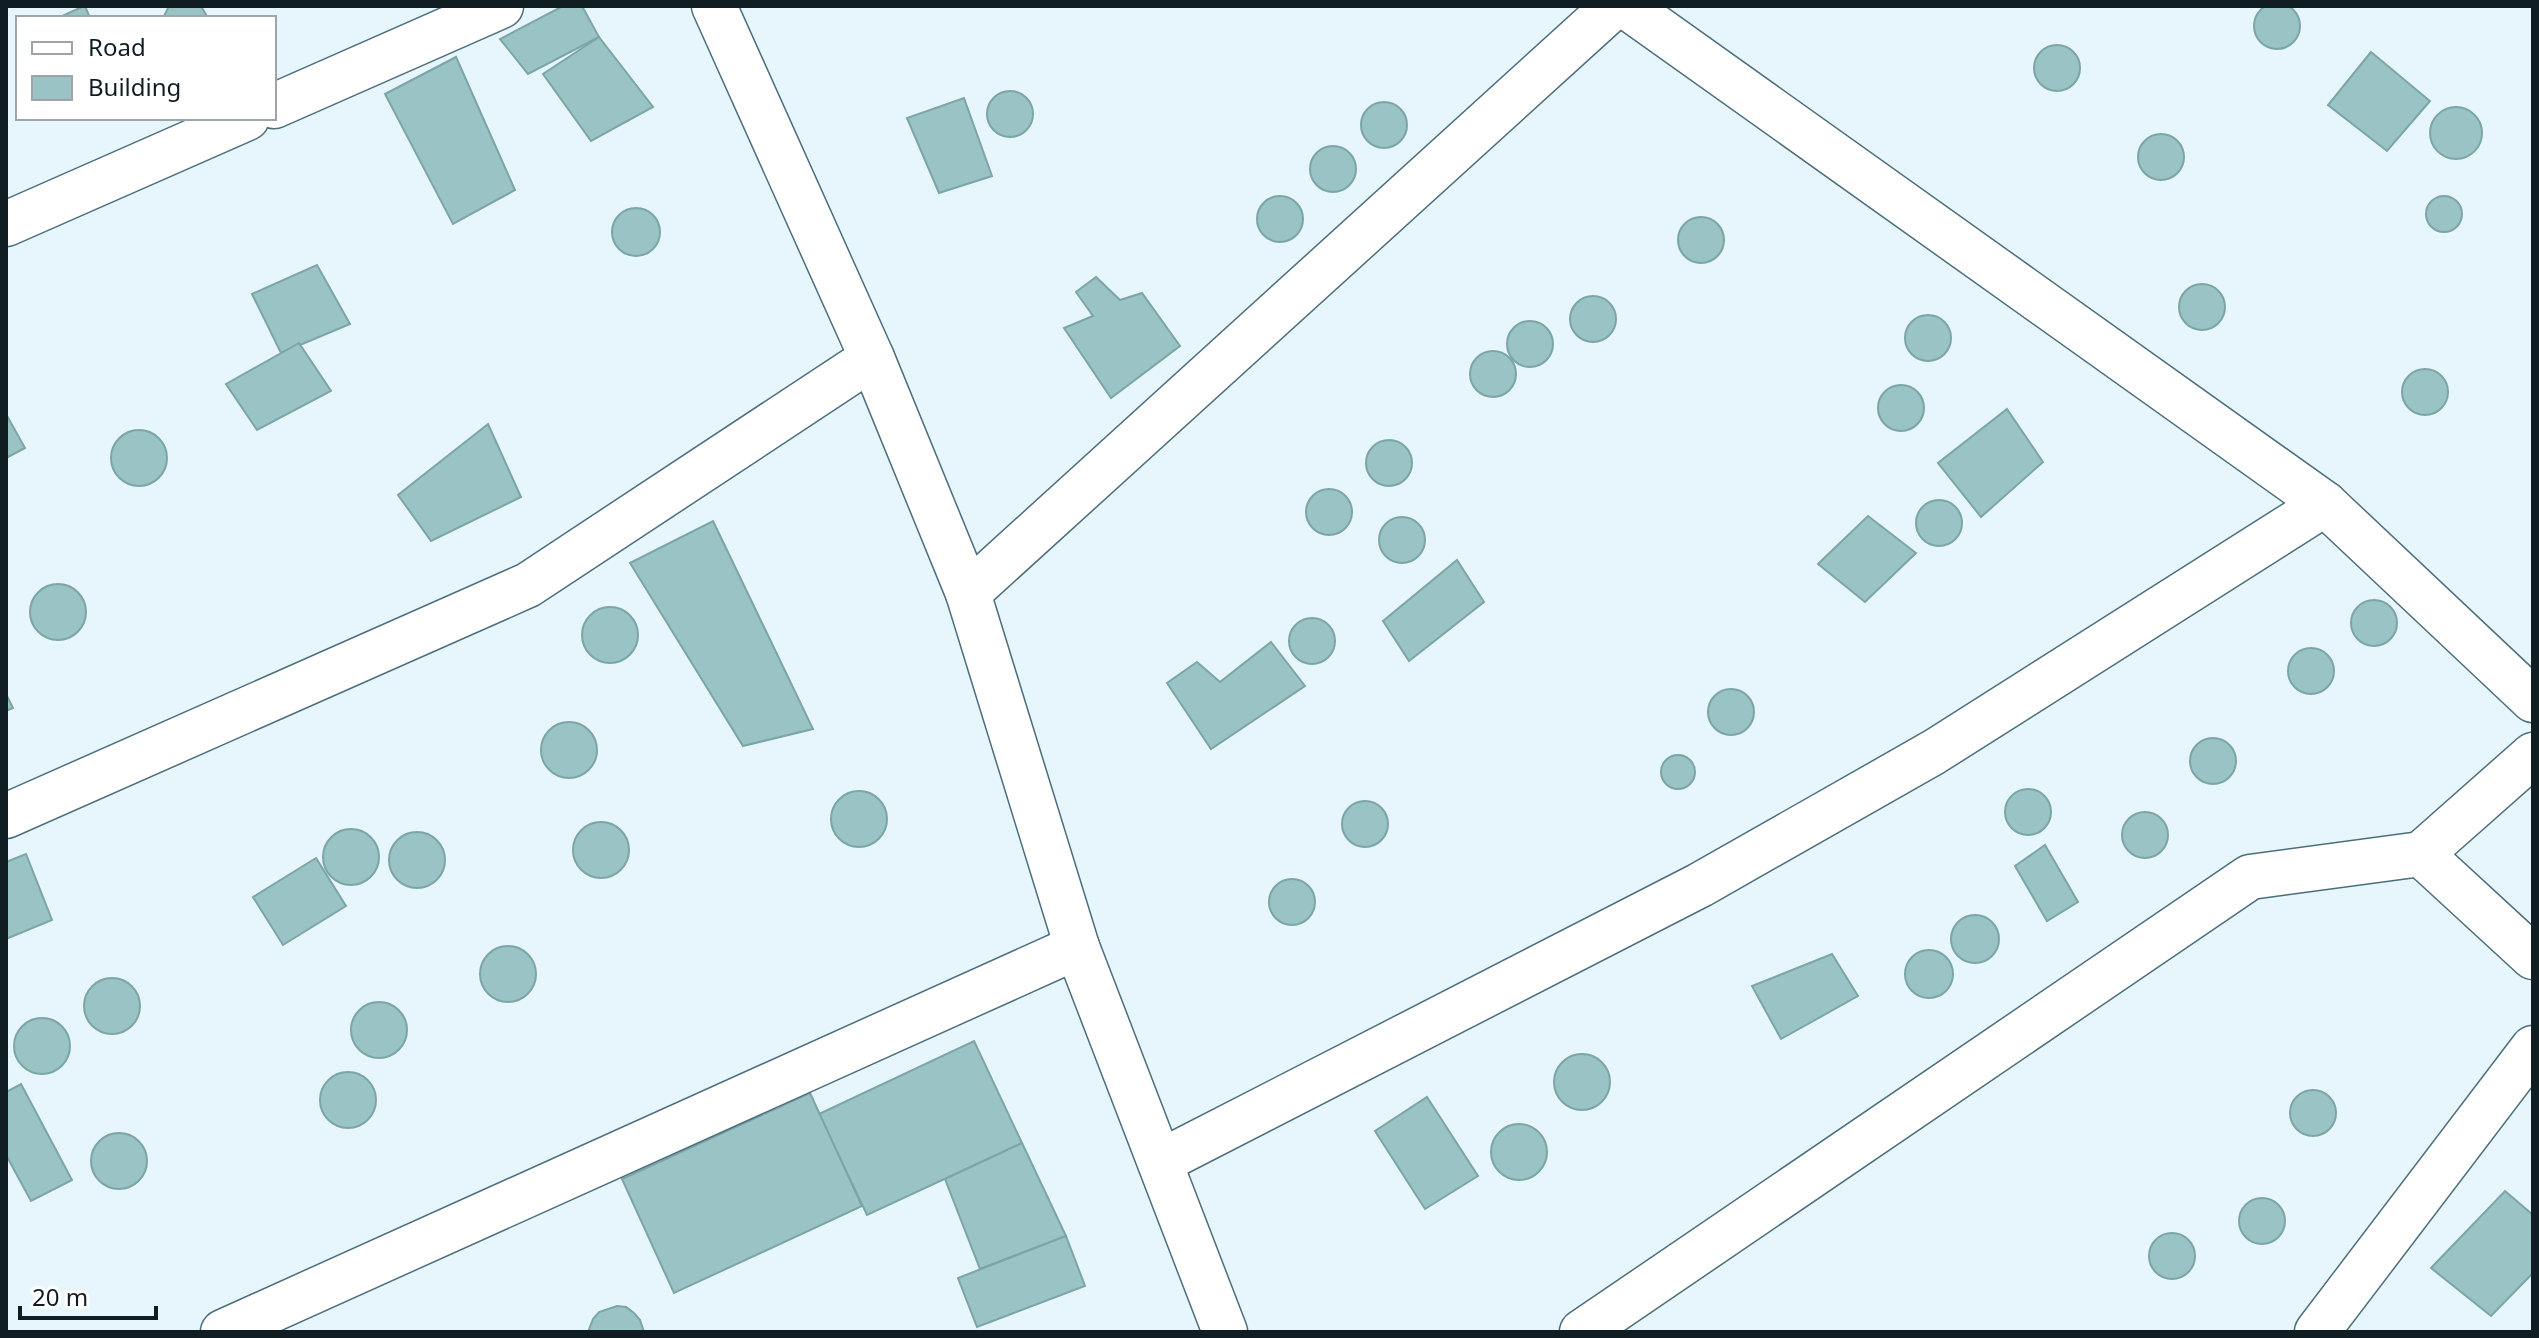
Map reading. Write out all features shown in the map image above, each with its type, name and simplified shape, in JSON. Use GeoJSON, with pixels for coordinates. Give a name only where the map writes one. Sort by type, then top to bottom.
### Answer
{"type":"FeatureCollection","features":[{"type":"Feature","properties":{"kind":"street"},"geometry":{"type":"LineString","coordinates":[[276,105],[501,6]]}},
{"type":"Feature","properties":{"kind":"street"},"geometry":{"type":"LineString","coordinates":[[714,6],[872,358],[968,593],[1077,947],[1225,1332]]}},
{"type":"Feature","properties":{"kind":"street"},"geometry":{"type":"LineString","coordinates":[[968,593],[1614,6]]}},
{"type":"Feature","properties":{"kind":"street"},"geometry":{"type":"LineString","coordinates":[[1626,6],[2325,504],[2533,700]]}},
{"type":"Feature","properties":{"kind":"street"},"geometry":{"type":"LineString","coordinates":[[6,224],[242,120]]}},
{"type":"Feature","properties":{"kind":"street"},"geometry":{"type":"LineString","coordinates":[[6,816],[528,585],[872,358]]}},
{"type":"Feature","properties":{"kind":"street"},"geometry":{"type":"LineString","coordinates":[[1160,1162],[1700,885],[1934,752],[2325,504]]}},
{"type":"Feature","properties":{"kind":"street"},"geometry":{"type":"LineString","coordinates":[[1582,1332],[2250,877],[2421,854],[2533,755]]}},
{"type":"Feature","properties":{"kind":"street"},"geometry":{"type":"LineString","coordinates":[[2421,854],[2533,957]]}},
{"type":"Feature","properties":{"kind":"street"},"geometry":{"type":"LineString","coordinates":[[223,1332],[1077,947]]}},
{"type":"Feature","properties":{"kind":"street"},"geometry":{"type":"LineString","coordinates":[[2317,1332],[2533,1048]]}},
{"type":"Feature","properties":{"kind":"building"},"geometry":{"type":"Polygon","coordinates":[[[2277,3],[2293,10],[2300,26],[2293,42],[2277,49],[2261,42],[2254,26],[2261,10],[2277,3]]]}},
{"type":"Feature","properties":{"kind":"building"},"geometry":{"type":"Polygon","coordinates":[[[84,6],[89,16],[62,16],[84,6]]]}},
{"type":"Feature","properties":{"kind":"building"},"geometry":{"type":"Polygon","coordinates":[[[169,6],[201,6],[207,16],[164,16],[169,6]]]}},
{"type":"Feature","properties":{"kind":"building"},"geometry":{"type":"Polygon","coordinates":[[[563,6],[582,6],[599,37],[528,74],[500,39],[563,6]]]}},
{"type":"Feature","properties":{"kind":"building"},"geometry":{"type":"Polygon","coordinates":[[[599,37],[653,107],[591,141],[543,74],[599,37]]]}},
{"type":"Feature","properties":{"kind":"building"},"geometry":{"type":"Polygon","coordinates":[[[2057,45],[2073,52],[2080,68],[2073,84],[2057,91],[2041,84],[2034,68],[2041,52],[2057,45]]]}},
{"type":"Feature","properties":{"kind":"building"},"geometry":{"type":"Polygon","coordinates":[[[2371,52],[2430,101],[2387,151],[2328,105],[2371,52]]]}},
{"type":"Feature","properties":{"kind":"building"},"geometry":{"type":"Polygon","coordinates":[[[456,57],[515,190],[453,224],[385,94],[456,57]]]}},
{"type":"Feature","properties":{"kind":"building"},"geometry":{"type":"Polygon","coordinates":[[[1010,91],[1026,98],[1033,114],[1026,130],[1010,137],[994,130],[987,114],[994,98],[1010,91]]]}},
{"type":"Feature","properties":{"kind":"building"},"geometry":{"type":"Polygon","coordinates":[[[964,98],[992,176],[939,193],[907,118],[964,98]]]}},
{"type":"Feature","properties":{"kind":"building"},"geometry":{"type":"Polygon","coordinates":[[[1384,102],[1400,109],[1407,125],[1400,141],[1384,148],[1368,141],[1361,125],[1368,109],[1384,102]]]}},
{"type":"Feature","properties":{"kind":"building"},"geometry":{"type":"Polygon","coordinates":[[[2456,107],[2474,115],[2482,133],[2474,151],[2456,159],[2438,151],[2430,133],[2438,115],[2456,107]]]}},
{"type":"Feature","properties":{"kind":"building"},"geometry":{"type":"Polygon","coordinates":[[[2161,134],[2170,135],[2177,141],[2183,148],[2183,166],[2177,173],[2170,179],[2161,180],[2152,179],[2145,173],[2139,166],[2138,157],[2139,148],[2145,141],[2152,135],[2161,134]]]}},
{"type":"Feature","properties":{"kind":"building"},"geometry":{"type":"Polygon","coordinates":[[[1333,146],[1349,153],[1356,169],[1349,185],[1333,192],[1317,185],[1310,169],[1317,153],[1333,146]]]}},
{"type":"Feature","properties":{"kind":"building"},"geometry":{"type":"Polygon","coordinates":[[[1280,196],[1296,203],[1303,219],[1296,235],[1280,242],[1264,235],[1257,219],[1264,203],[1280,196]]]}},
{"type":"Feature","properties":{"kind":"building"},"geometry":{"type":"Polygon","coordinates":[[[2444,196],[2457,201],[2462,214],[2457,227],[2444,232],[2431,227],[2426,214],[2431,201],[2444,196]]]}},
{"type":"Feature","properties":{"kind":"building"},"geometry":{"type":"Polygon","coordinates":[[[636,208],[653,215],[660,232],[653,249],[636,256],[619,249],[612,232],[619,215],[636,208]]]}},
{"type":"Feature","properties":{"kind":"building"},"geometry":{"type":"Polygon","coordinates":[[[1701,217],[1717,224],[1724,240],[1717,256],[1701,263],[1685,256],[1678,240],[1685,224],[1701,217]]]}},
{"type":"Feature","properties":{"kind":"building"},"geometry":{"type":"Polygon","coordinates":[[[317,265],[350,324],[281,353],[252,294],[317,265]]]}},
{"type":"Feature","properties":{"kind":"building"},"geometry":{"type":"Polygon","coordinates":[[[1096,277],[1120,300],[1142,293],[1180,346],[1111,398],[1064,328],[1093,316],[1076,292],[1096,277]]]}},
{"type":"Feature","properties":{"kind":"building"},"geometry":{"type":"Polygon","coordinates":[[[2202,284],[2218,291],[2225,307],[2218,323],[2202,330],[2186,323],[2179,307],[2186,291],[2202,284]]]}},
{"type":"Feature","properties":{"kind":"building"},"geometry":{"type":"Polygon","coordinates":[[[1593,296],[1609,303],[1616,319],[1609,335],[1593,342],[1577,335],[1570,319],[1577,303],[1593,296]]]}},
{"type":"Feature","properties":{"kind":"building"},"geometry":{"type":"Polygon","coordinates":[[[1928,315],[1944,322],[1951,338],[1944,354],[1928,361],[1912,354],[1905,338],[1912,322],[1928,315]]]}},
{"type":"Feature","properties":{"kind":"building"},"geometry":{"type":"Polygon","coordinates":[[[1530,321],[1546,328],[1553,344],[1546,360],[1530,367],[1514,360],[1507,344],[1514,328],[1530,321]]]}},
{"type":"Feature","properties":{"kind":"building"},"geometry":{"type":"Polygon","coordinates":[[[299,343],[331,391],[257,430],[226,384],[299,343]]]}},
{"type":"Feature","properties":{"kind":"building"},"geometry":{"type":"Polygon","coordinates":[[[1493,351],[1509,358],[1516,374],[1509,390],[1493,397],[1477,390],[1470,374],[1477,358],[1493,351]]]}},
{"type":"Feature","properties":{"kind":"building"},"geometry":{"type":"Polygon","coordinates":[[[2425,369],[2441,376],[2448,392],[2441,408],[2425,415],[2409,408],[2402,392],[2409,376],[2425,369]]]}},
{"type":"Feature","properties":{"kind":"building"},"geometry":{"type":"Polygon","coordinates":[[[1901,385],[1917,392],[1924,408],[1917,424],[1901,431],[1885,424],[1878,408],[1885,392],[1901,385]]]}},
{"type":"Feature","properties":{"kind":"building"},"geometry":{"type":"Polygon","coordinates":[[[2007,409],[2043,462],[1981,517],[1938,463],[2007,409]]]}},
{"type":"Feature","properties":{"kind":"building"},"geometry":{"type":"Polygon","coordinates":[[[6,414],[25,448],[6,458],[6,414]]]}},
{"type":"Feature","properties":{"kind":"building"},"geometry":{"type":"Polygon","coordinates":[[[488,424],[521,497],[431,541],[398,495],[488,424]]]}},
{"type":"Feature","properties":{"kind":"building"},"geometry":{"type":"Polygon","coordinates":[[[139,430],[159,438],[167,458],[159,478],[139,486],[119,478],[111,458],[119,438],[139,430]]]}},
{"type":"Feature","properties":{"kind":"building"},"geometry":{"type":"Polygon","coordinates":[[[1389,440],[1405,447],[1412,463],[1405,479],[1389,486],[1373,479],[1366,463],[1373,447],[1389,440]]]}},
{"type":"Feature","properties":{"kind":"building"},"geometry":{"type":"Polygon","coordinates":[[[1329,489],[1345,496],[1352,512],[1345,528],[1329,535],[1313,528],[1306,512],[1313,496],[1329,489]]]}},
{"type":"Feature","properties":{"kind":"building"},"geometry":{"type":"Polygon","coordinates":[[[1939,500],[1955,507],[1962,523],[1955,539],[1939,546],[1923,539],[1916,523],[1923,507],[1939,500]]]}},
{"type":"Feature","properties":{"kind":"building"},"geometry":{"type":"Polygon","coordinates":[[[1868,516],[1916,553],[1865,602],[1818,564],[1868,516]]]}},
{"type":"Feature","properties":{"kind":"building"},"geometry":{"type":"Polygon","coordinates":[[[1402,517],[1418,524],[1425,540],[1418,556],[1402,563],[1386,556],[1379,540],[1386,524],[1402,517]]]}},
{"type":"Feature","properties":{"kind":"building"},"geometry":{"type":"Polygon","coordinates":[[[713,521],[813,729],[743,746],[630,563],[713,521]]]}},
{"type":"Feature","properties":{"kind":"building"},"geometry":{"type":"Polygon","coordinates":[[[1457,560],[1484,602],[1409,661],[1383,621],[1457,560]]]}},
{"type":"Feature","properties":{"kind":"building"},"geometry":{"type":"Polygon","coordinates":[[[58,584],[78,592],[86,612],[78,632],[58,640],[38,632],[30,612],[38,592],[58,584]]]}},
{"type":"Feature","properties":{"kind":"building"},"geometry":{"type":"Polygon","coordinates":[[[2374,600],[2390,607],[2397,623],[2390,639],[2374,646],[2358,639],[2351,623],[2358,607],[2374,600]]]}},
{"type":"Feature","properties":{"kind":"building"},"geometry":{"type":"Polygon","coordinates":[[[610,607],[630,615],[638,635],[630,655],[610,663],[590,655],[582,635],[590,615],[610,607]]]}},
{"type":"Feature","properties":{"kind":"building"},"geometry":{"type":"Polygon","coordinates":[[[1312,618],[1328,625],[1335,641],[1328,657],[1312,664],[1296,657],[1289,641],[1296,625],[1312,618]]]}},
{"type":"Feature","properties":{"kind":"building"},"geometry":{"type":"Polygon","coordinates":[[[1271,642],[1305,686],[1211,749],[1167,683],[1197,662],[1220,682],[1271,642]]]}},
{"type":"Feature","properties":{"kind":"building"},"geometry":{"type":"Polygon","coordinates":[[[2311,648],[2327,655],[2334,671],[2327,687],[2311,694],[2295,687],[2288,671],[2295,655],[2311,648]]]}},
{"type":"Feature","properties":{"kind":"building"},"geometry":{"type":"Polygon","coordinates":[[[1731,689],[1747,696],[1754,712],[1747,728],[1731,735],[1715,728],[1708,712],[1715,696],[1731,689]]]}},
{"type":"Feature","properties":{"kind":"building"},"geometry":{"type":"Polygon","coordinates":[[[6,694],[13,708],[6,711],[6,694]]]}},
{"type":"Feature","properties":{"kind":"building"},"geometry":{"type":"Polygon","coordinates":[[[569,722],[589,730],[597,750],[589,770],[569,778],[549,770],[541,750],[549,730],[569,722]]]}},
{"type":"Feature","properties":{"kind":"building"},"geometry":{"type":"Polygon","coordinates":[[[2213,738],[2229,745],[2236,761],[2229,777],[2213,784],[2197,777],[2190,761],[2197,745],[2213,738]]]}},
{"type":"Feature","properties":{"kind":"building"},"geometry":{"type":"Polygon","coordinates":[[[1678,755],[1690,760],[1695,772],[1690,784],[1678,789],[1666,784],[1661,772],[1666,760],[1678,755]]]}},
{"type":"Feature","properties":{"kind":"building"},"geometry":{"type":"Polygon","coordinates":[[[2028,789],[2044,796],[2051,812],[2044,828],[2028,835],[2012,828],[2005,812],[2012,796],[2028,789]]]}},
{"type":"Feature","properties":{"kind":"building"},"geometry":{"type":"Polygon","coordinates":[[[859,791],[879,799],[887,819],[879,839],[859,847],[839,839],[831,819],[839,799],[859,791]]]}},
{"type":"Feature","properties":{"kind":"building"},"geometry":{"type":"Polygon","coordinates":[[[1365,801],[1381,808],[1388,824],[1381,840],[1365,847],[1349,840],[1342,824],[1349,808],[1365,801]]]}},
{"type":"Feature","properties":{"kind":"building"},"geometry":{"type":"Polygon","coordinates":[[[2145,812],[2161,819],[2168,835],[2161,851],[2145,858],[2129,851],[2122,835],[2129,819],[2145,812]]]}},
{"type":"Feature","properties":{"kind":"building"},"geometry":{"type":"Polygon","coordinates":[[[601,822],[621,830],[629,850],[621,870],[601,878],[581,870],[573,850],[581,830],[601,822]]]}},
{"type":"Feature","properties":{"kind":"building"},"geometry":{"type":"Polygon","coordinates":[[[351,829],[371,837],[379,857],[371,877],[351,885],[331,877],[323,857],[331,837],[351,829]]]}},
{"type":"Feature","properties":{"kind":"building"},"geometry":{"type":"Polygon","coordinates":[[[417,832],[437,840],[445,860],[437,880],[417,888],[397,880],[389,860],[397,840],[417,832]]]}},
{"type":"Feature","properties":{"kind":"building"},"geometry":{"type":"Polygon","coordinates":[[[2045,845],[2078,902],[2047,921],[2015,866],[2045,845]]]}},
{"type":"Feature","properties":{"kind":"building"},"geometry":{"type":"Polygon","coordinates":[[[26,854],[52,920],[6,939],[6,862],[26,854]]]}},
{"type":"Feature","properties":{"kind":"building"},"geometry":{"type":"Polygon","coordinates":[[[316,858],[346,906],[283,945],[253,897],[316,858]]]}},
{"type":"Feature","properties":{"kind":"building"},"geometry":{"type":"Polygon","coordinates":[[[1292,879],[1308,886],[1315,902],[1308,918],[1292,925],[1276,918],[1269,902],[1276,886],[1292,879]]]}},
{"type":"Feature","properties":{"kind":"building"},"geometry":{"type":"Polygon","coordinates":[[[1975,915],[1992,922],[1999,939],[1992,956],[1975,963],[1958,956],[1951,939],[1958,922],[1975,915]]]}},
{"type":"Feature","properties":{"kind":"building"},"geometry":{"type":"Polygon","coordinates":[[[508,946],[528,954],[536,974],[528,994],[508,1002],[488,994],[480,974],[488,954],[508,946]]]}},
{"type":"Feature","properties":{"kind":"building"},"geometry":{"type":"Polygon","coordinates":[[[1929,950],[1946,957],[1953,974],[1946,991],[1929,998],[1912,991],[1905,974],[1912,957],[1929,950]]]}},
{"type":"Feature","properties":{"kind":"building"},"geometry":{"type":"Polygon","coordinates":[[[1832,954],[1858,996],[1781,1039],[1752,986],[1832,954]]]}},
{"type":"Feature","properties":{"kind":"building"},"geometry":{"type":"Polygon","coordinates":[[[112,978],[132,986],[140,1006],[132,1026],[112,1034],[92,1026],[84,1006],[92,986],[112,978]]]}},
{"type":"Feature","properties":{"kind":"building"},"geometry":{"type":"Polygon","coordinates":[[[379,1002],[399,1010],[407,1030],[399,1050],[379,1058],[359,1050],[351,1030],[359,1010],[379,1002]]]}},
{"type":"Feature","properties":{"kind":"building"},"geometry":{"type":"Polygon","coordinates":[[[42,1018],[62,1026],[70,1046],[62,1066],[42,1074],[22,1066],[14,1046],[22,1026],[42,1018]]]}},
{"type":"Feature","properties":{"kind":"building"},"geometry":{"type":"Polygon","coordinates":[[[974,1041],[1022,1143],[867,1215],[819,1114],[974,1041]]]}},
{"type":"Feature","properties":{"kind":"building"},"geometry":{"type":"Polygon","coordinates":[[[1582,1054],[1602,1062],[1610,1082],[1602,1102],[1582,1110],[1562,1102],[1554,1082],[1562,1062],[1582,1054]]]}},
{"type":"Feature","properties":{"kind":"building"},"geometry":{"type":"Polygon","coordinates":[[[348,1072],[368,1080],[376,1100],[368,1120],[348,1128],[328,1120],[320,1100],[328,1080],[348,1072]]]}},
{"type":"Feature","properties":{"kind":"building"},"geometry":{"type":"Polygon","coordinates":[[[21,1084],[72,1180],[31,1201],[6,1155],[6,1092],[21,1084]]]}},
{"type":"Feature","properties":{"kind":"building"},"geometry":{"type":"Polygon","coordinates":[[[2313,1090],[2329,1097],[2336,1113],[2329,1129],[2313,1136],[2297,1129],[2290,1113],[2297,1097],[2313,1090]]]}},
{"type":"Feature","properties":{"kind":"building"},"geometry":{"type":"Polygon","coordinates":[[[810,1093],[862,1206],[674,1293],[622,1179],[810,1093]]]}},
{"type":"Feature","properties":{"kind":"building"},"geometry":{"type":"Polygon","coordinates":[[[1427,1097],[1478,1176],[1425,1209],[1375,1131],[1427,1097]]]}},
{"type":"Feature","properties":{"kind":"building"},"geometry":{"type":"Polygon","coordinates":[[[1519,1124],[1539,1132],[1547,1152],[1539,1172],[1519,1180],[1499,1172],[1491,1152],[1499,1132],[1519,1124]]]}},
{"type":"Feature","properties":{"kind":"building"},"geometry":{"type":"Polygon","coordinates":[[[119,1133],[139,1141],[147,1161],[139,1181],[119,1189],[99,1181],[91,1161],[99,1141],[119,1133]]]}},
{"type":"Feature","properties":{"kind":"building"},"geometry":{"type":"Polygon","coordinates":[[[1022,1143],[1066,1236],[980,1269],[945,1179],[1022,1143]]]}},
{"type":"Feature","properties":{"kind":"building"},"geometry":{"type":"Polygon","coordinates":[[[2505,1191],[2533,1215],[2533,1273],[2491,1316],[2431,1268],[2505,1191]]]}},
{"type":"Feature","properties":{"kind":"building"},"geometry":{"type":"Polygon","coordinates":[[[2262,1198],[2278,1205],[2285,1221],[2278,1237],[2262,1244],[2246,1237],[2239,1221],[2246,1205],[2262,1198]]]}},
{"type":"Feature","properties":{"kind":"building"},"geometry":{"type":"Polygon","coordinates":[[[2172,1233],[2188,1240],[2195,1256],[2188,1272],[2172,1279],[2156,1272],[2149,1256],[2156,1240],[2172,1233]]]}},
{"type":"Feature","properties":{"kind":"building"},"geometry":{"type":"Polygon","coordinates":[[[1066,1236],[1085,1286],[977,1327],[958,1278],[1066,1236]]]}},
{"type":"Feature","properties":{"kind":"building"},"geometry":{"type":"Polygon","coordinates":[[[617,1306],[626,1307],[634,1313],[644,1332],[588,1332],[599,1312],[617,1306]]]}}]}
